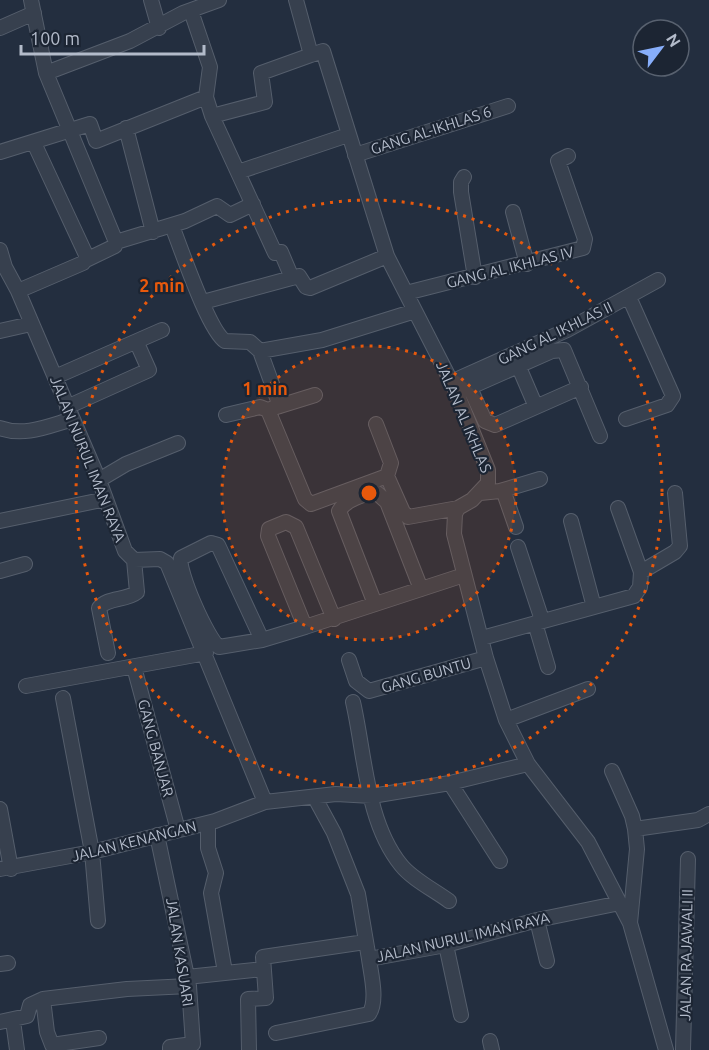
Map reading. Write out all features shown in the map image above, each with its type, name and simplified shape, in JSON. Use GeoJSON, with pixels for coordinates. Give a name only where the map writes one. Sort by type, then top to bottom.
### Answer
{"type":"FeatureCollection","features":[{"type":"Feature","properties":{"kind":"street"},"geometry":{"type":"LineString","coordinates":[[151,0],[159,28]]}},
{"type":"Feature","properties":{"kind":"street"},"geometry":{"type":"LineString","coordinates":[[46,73],[159,28],[184,8],[219,0]]}},
{"type":"Feature","properties":{"kind":"street"},"geometry":{"type":"LineString","coordinates":[[212,116],[265,102],[261,73],[310,55],[296,0]]}},
{"type":"Feature","properties":{"kind":"street"},"geometry":{"type":"LineString","coordinates":[[0,28],[32,6],[46,73],[116,242]]}},
{"type":"Feature","properties":{"kind":"street"},"geometry":{"type":"LineString","coordinates":[[184,8],[210,67],[206,97],[212,116],[275,253],[281,252],[292,278]]}},
{"type":"Feature","properties":{"kind":"street","name":"JALAN AL IKHLAS"},"geometry":{"type":"LineString","coordinates":[[310,55],[323,51],[387,256],[459,388],[488,470],[488,483],[480,493],[458,507]]}},
{"type":"Feature","properties":{"kind":"street"},"geometry":{"type":"LineString","coordinates":[[0,152],[90,124],[96,141],[206,97]]}},
{"type":"Feature","properties":{"kind":"street","name":"GANG AL-IKHLAS 6"},"geometry":{"type":"LineString","coordinates":[[355,155],[508,106]]}},
{"type":"Feature","properties":{"kind":"street"},"geometry":{"type":"LineString","coordinates":[[126,128],[153,232]]}},
{"type":"Feature","properties":{"kind":"street"},"geometry":{"type":"LineString","coordinates":[[238,172],[284,154],[348,135]]}},
{"type":"Feature","properties":{"kind":"street"},"geometry":{"type":"LineString","coordinates":[[34,143],[74,224],[87,257],[86,260]]}},
{"type":"Feature","properties":{"kind":"street","name":"GANG AL IKHLAS IV"},"geometry":{"type":"LineString","coordinates":[[406,293],[527,264],[585,246],[558,161],[568,156]]}},
{"type":"Feature","properties":{"kind":"street"},"geometry":{"type":"LineString","coordinates":[[464,177],[461,182],[461,192],[475,277]]}},
{"type":"Feature","properties":{"kind":"street"},"geometry":{"type":"LineString","coordinates":[[18,291],[115,246],[116,242],[172,226],[217,206],[230,215],[253,204]]}},
{"type":"Feature","properties":{"kind":"street"},"geometry":{"type":"LineString","coordinates":[[513,212],[527,264]]}},
{"type":"Feature","properties":{"kind":"street"},"geometry":{"type":"LineString","coordinates":[[172,226],[220,338],[225,342],[250,342],[260,351],[274,408],[308,503],[316,504],[387,476]]}},
{"type":"Feature","properties":{"kind":"street","name":"JALAN NURUL IMAN RAYA"},"geometry":{"type":"LineString","coordinates":[[0,250],[5,267],[18,291],[99,480],[125,551],[134,560],[166,561],[206,653],[265,802]]}},
{"type":"Feature","properties":{"kind":"street"},"geometry":{"type":"LineString","coordinates":[[203,302],[292,278],[301,277],[306,286],[310,288],[387,256]]}},
{"type":"Feature","properties":{"kind":"street","name":"GANG AL IKHLAS II"},"geometry":{"type":"LineString","coordinates":[[459,388],[658,280]]}},
{"type":"Feature","properties":{"kind":"street"},"geometry":{"type":"LineString","coordinates":[[626,419],[667,405],[673,396],[629,297]]}},
{"type":"Feature","properties":{"kind":"street"},"geometry":{"type":"LineString","coordinates":[[260,351],[322,340],[415,311]]}},
{"type":"Feature","properties":{"kind":"street"},"geometry":{"type":"LineString","coordinates":[[0,331],[31,324]]}},
{"type":"Feature","properties":{"kind":"street"},"geometry":{"type":"LineString","coordinates":[[55,377],[137,343],[162,330]]}},
{"type":"Feature","properties":{"kind":"street"},"geometry":{"type":"LineString","coordinates":[[0,428],[13,432],[33,431],[148,371],[137,343]]}},
{"type":"Feature","properties":{"kind":"street"},"geometry":{"type":"LineString","coordinates":[[580,387],[536,408],[491,425],[485,421],[459,388],[557,349],[564,350],[580,387],[600,436]]}},
{"type":"Feature","properties":{"kind":"street"},"geometry":{"type":"LineString","coordinates":[[518,365],[536,408]]}},
{"type":"Feature","properties":{"kind":"street"},"geometry":{"type":"LineString","coordinates":[[226,415],[260,407],[274,408],[315,395]]}},
{"type":"Feature","properties":{"kind":"street"},"geometry":{"type":"LineString","coordinates":[[376,424],[391,463],[387,476],[403,512],[408,517],[458,507],[453,525],[464,575],[506,720],[528,764],[588,842],[620,903],[630,924],[666,1050]]}},
{"type":"Feature","properties":{"kind":"street"},"geometry":{"type":"LineString","coordinates":[[99,480],[126,464],[178,443]]}},
{"type":"Feature","properties":{"kind":"street"},"geometry":{"type":"LineString","coordinates":[[480,493],[503,490],[540,479]]}},
{"type":"Feature","properties":{"kind":"street"},"geometry":{"type":"LineString","coordinates":[[503,490],[516,526]]}},
{"type":"Feature","properties":{"kind":"street"},"geometry":{"type":"LineString","coordinates":[[375,604],[339,511],[345,504],[370,493],[377,493],[387,502],[421,588]]}},
{"type":"Feature","properties":{"kind":"street"},"geometry":{"type":"LineString","coordinates":[[641,572],[675,552],[680,546],[675,493]]}},
{"type":"Feature","properties":{"kind":"street"},"geometry":{"type":"LineString","coordinates":[[0,521],[106,499]]}},
{"type":"Feature","properties":{"kind":"street"},"geometry":{"type":"LineString","coordinates":[[482,638],[634,596],[640,587],[641,572],[618,508]]}},
{"type":"Feature","properties":{"kind":"street"},"geometry":{"type":"LineString","coordinates":[[571,520],[594,607]]}},
{"type":"Feature","properties":{"kind":"street"},"geometry":{"type":"LineString","coordinates":[[305,627],[268,536],[269,529],[286,522],[296,527],[334,619]]}},
{"type":"Feature","properties":{"kind":"street"},"geometry":{"type":"LineString","coordinates":[[262,640],[218,545],[211,543],[181,558],[181,569],[214,644],[225,647],[262,640],[334,619],[464,575]]}},
{"type":"Feature","properties":{"kind":"street"},"geometry":{"type":"LineString","coordinates":[[518,547],[548,667]]}},
{"type":"Feature","properties":{"kind":"street"},"geometry":{"type":"LineString","coordinates":[[108,653],[99,608],[102,604],[129,597],[136,592],[134,560]]}},
{"type":"Feature","properties":{"kind":"street"},"geometry":{"type":"LineString","coordinates":[[0,571],[25,564]]}},
{"type":"Feature","properties":{"kind":"street"},"geometry":{"type":"LineString","coordinates":[[26,686],[206,653]]}},
{"type":"Feature","properties":{"kind":"street","name":"GANG BUNTU"},"geometry":{"type":"LineString","coordinates":[[349,660],[356,681],[369,691],[486,657]]}},
{"type":"Feature","properties":{"kind":"street","name":"GANG BANJAR"},"geometry":{"type":"LineString","coordinates":[[134,667],[178,830]]}},
{"type":"Feature","properties":{"kind":"street"},"geometry":{"type":"LineString","coordinates":[[506,720],[588,689]]}},
{"type":"Feature","properties":{"kind":"street"},"geometry":{"type":"LineString","coordinates":[[63,698],[92,852],[98,921]]}},
{"type":"Feature","properties":{"kind":"street"},"geometry":{"type":"LineString","coordinates":[[353,702],[372,796],[388,847],[402,867],[448,901]]}},
{"type":"Feature","properties":{"kind":"street","name":"JALAN KENANGAN"},"geometry":{"type":"LineString","coordinates":[[6,869],[92,852],[208,823],[265,802],[336,794],[372,796],[450,783],[528,764]]}},
{"type":"Feature","properties":{"kind":"street"},"geometry":{"type":"LineString","coordinates":[[612,771],[630,809],[635,830],[636,849],[630,924]]}},
{"type":"Feature","properties":{"kind":"street"},"geometry":{"type":"LineString","coordinates":[[450,783],[500,861]]}},
{"type":"Feature","properties":{"kind":"street","name":"JALAN NURUL IMAN RAYA"},"geometry":{"type":"LineString","coordinates":[[315,798],[334,833],[358,894],[369,958],[446,945],[537,920],[620,903]]}},
{"type":"Feature","properties":{"kind":"street"},"geometry":{"type":"LineString","coordinates":[[0,810],[6,869]]}},
{"type":"Feature","properties":{"kind":"street"},"geometry":{"type":"LineString","coordinates":[[635,830],[698,820],[709,814]]}},
{"type":"Feature","properties":{"kind":"street"},"geometry":{"type":"LineString","coordinates":[[208,823],[208,848],[216,873],[211,893],[225,972]]}},
{"type":"Feature","properties":{"kind":"street","name":"JALAN KASUARI"},"geometry":{"type":"LineString","coordinates":[[157,835],[188,981],[193,1047],[170,1047],[170,1050]]}},
{"type":"Feature","properties":{"kind":"street","name":"JALAN RAJAWALI II"},"geometry":{"type":"LineString","coordinates":[[683,1050],[688,859]]}},
{"type":"Feature","properties":{"kind":"street"},"geometry":{"type":"LineString","coordinates":[[537,920],[548,960]]}},
{"type":"Feature","properties":{"kind":"street"},"geometry":{"type":"LineString","coordinates":[[249,1050],[248,999],[266,998],[262,969],[265,956],[365,942]]}},
{"type":"Feature","properties":{"kind":"street"},"geometry":{"type":"LineString","coordinates":[[446,945],[462,1015]]}},
{"type":"Feature","properties":{"kind":"street"},"geometry":{"type":"LineString","coordinates":[[276,1033],[369,1014],[373,998],[369,958]]}},
{"type":"Feature","properties":{"kind":"street"},"geometry":{"type":"LineString","coordinates":[[17,1050],[7,1022],[27,1016],[30,1005],[43,999],[188,981],[225,972],[262,969]]}},
{"type":"Feature","properties":{"kind":"street"},"geometry":{"type":"LineString","coordinates":[[43,999],[46,1032],[52,1045],[93,1042]]}}]}
